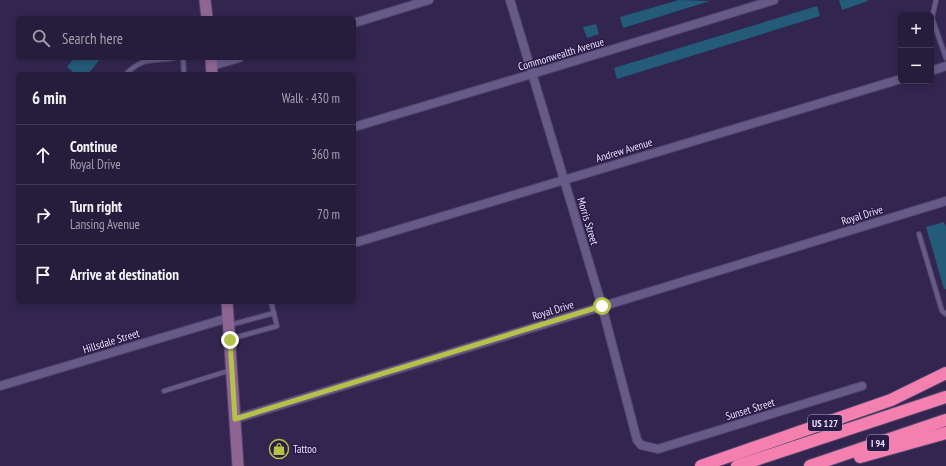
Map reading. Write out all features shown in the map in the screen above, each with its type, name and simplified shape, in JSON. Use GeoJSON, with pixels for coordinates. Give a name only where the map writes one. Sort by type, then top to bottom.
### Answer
{"type":"FeatureCollection","features":[{"type":"Feature","properties":{"kind":"highway","name":"US 127"},"geometry":{"type":"LineString","coordinates":[[701,466],[891,400],[946,373]]}},
{"type":"Feature","properties":{"kind":"highway","name":"I 94"},"geometry":{"type":"LineString","coordinates":[[737,466],[946,398]]}},
{"type":"Feature","properties":{"kind":"highway","name":"I 94"},"geometry":{"type":"LineString","coordinates":[[810,466],[946,420]]}},
{"type":"Feature","properties":{"kind":"highway"},"geometry":{"type":"LineString","coordinates":[[826,466],[946,433]]}},
{"type":"Feature","properties":{"kind":"main road"},"geometry":{"type":"LineString","coordinates":[[205,0],[206,16]]}},
{"type":"Feature","properties":{"kind":"main road"},"geometry":{"type":"LineString","coordinates":[[227,304],[238,466]]}},
{"type":"Feature","properties":{"kind":"street"},"geometry":{"type":"LineString","coordinates":[[356,22],[429,0]]}},
{"type":"Feature","properties":{"kind":"street","name":"Morris Street"},"geometry":{"type":"LineString","coordinates":[[510,0],[602,306],[637,440],[644,447]]}},
{"type":"Feature","properties":{"kind":"street","name":"Commonwealth Avenue"},"geometry":{"type":"LineString","coordinates":[[356,125],[532,74],[774,0]]}},
{"type":"Feature","properties":{"kind":"street"},"geometry":{"type":"LineString","coordinates":[[211,66],[232,60]]}},
{"type":"Feature","properties":{"kind":"street"},"geometry":{"type":"LineString","coordinates":[[934,69],[946,66]]}},
{"type":"Feature","properties":{"kind":"street","name":"Andrew Avenue"},"geometry":{"type":"LineString","coordinates":[[356,242],[898,81]]}},
{"type":"Feature","properties":{"kind":"street","name":"Royal Drive"},"geometry":{"type":"LineString","coordinates":[[235,419],[946,201]]}},
{"type":"Feature","properties":{"kind":"street","name":"Hillsdale Street"},"geometry":{"type":"LineString","coordinates":[[0,386],[228,322]]}},
{"type":"Feature","properties":{"kind":"street","name":"Sunset Street"},"geometry":{"type":"LineString","coordinates":[[644,447],[658,449],[862,386]]}},
{"type":"Feature","properties":{"kind":"lane"},"geometry":{"type":"LineString","coordinates":[[936,0],[932,18],[944,46],[946,58]]}},
{"type":"Feature","properties":{"kind":"lane"},"geometry":{"type":"LineString","coordinates":[[128,72],[135,65],[143,62],[159,60]]}},
{"type":"Feature","properties":{"kind":"lane"},"geometry":{"type":"LineString","coordinates":[[183,60],[184,72]]}},
{"type":"Feature","properties":{"kind":"lane"},"geometry":{"type":"LineString","coordinates":[[919,234],[942,311],[946,314]]}},
{"type":"Feature","properties":{"kind":"lane"},"geometry":{"type":"LineString","coordinates":[[230,340],[277,326],[272,304]]}},
{"type":"Feature","properties":{"kind":"lane"},"geometry":{"type":"LineString","coordinates":[[228,322],[274,313]]}},
{"type":"Feature","properties":{"kind":"lane"},"geometry":{"type":"LineString","coordinates":[[164,391],[231,370]]}},
{"type":"Feature","properties":{"kind":"building"},"geometry":{"type":"Polygon","coordinates":[[[679,0],[710,1],[623,28],[620,17],[679,0]]]}},
{"type":"Feature","properties":{"kind":"building"},"geometry":{"type":"Polygon","coordinates":[[[839,0],[868,0],[868,1],[842,10],[839,0]]]}},
{"type":"Feature","properties":{"kind":"building"},"geometry":{"type":"Polygon","coordinates":[[[817,6],[820,16],[617,79],[614,68],[817,6]]]}},
{"type":"Feature","properties":{"kind":"building"},"geometry":{"type":"Polygon","coordinates":[[[596,24],[599,34],[587,38],[583,27],[596,24]]]}},
{"type":"Feature","properties":{"kind":"building"},"geometry":{"type":"Polygon","coordinates":[[[72,60],[99,60],[90,72],[73,72],[67,67],[72,60]]]}},
{"type":"Feature","properties":{"kind":"building"},"geometry":{"type":"Polygon","coordinates":[[[944,222],[946,227],[946,289],[944,289],[926,227],[944,222]]]}},
{"type":"Feature","properties":{"kind":"place","name":"Tattoo"},"geometry":{"type":"Point","coordinates":[279,449]}},
{"type":"Feature","properties":{"kind":"route"},"geometry":{"type":"LineString","coordinates":[[230,340],[235,419],[602,306]]}}]}
